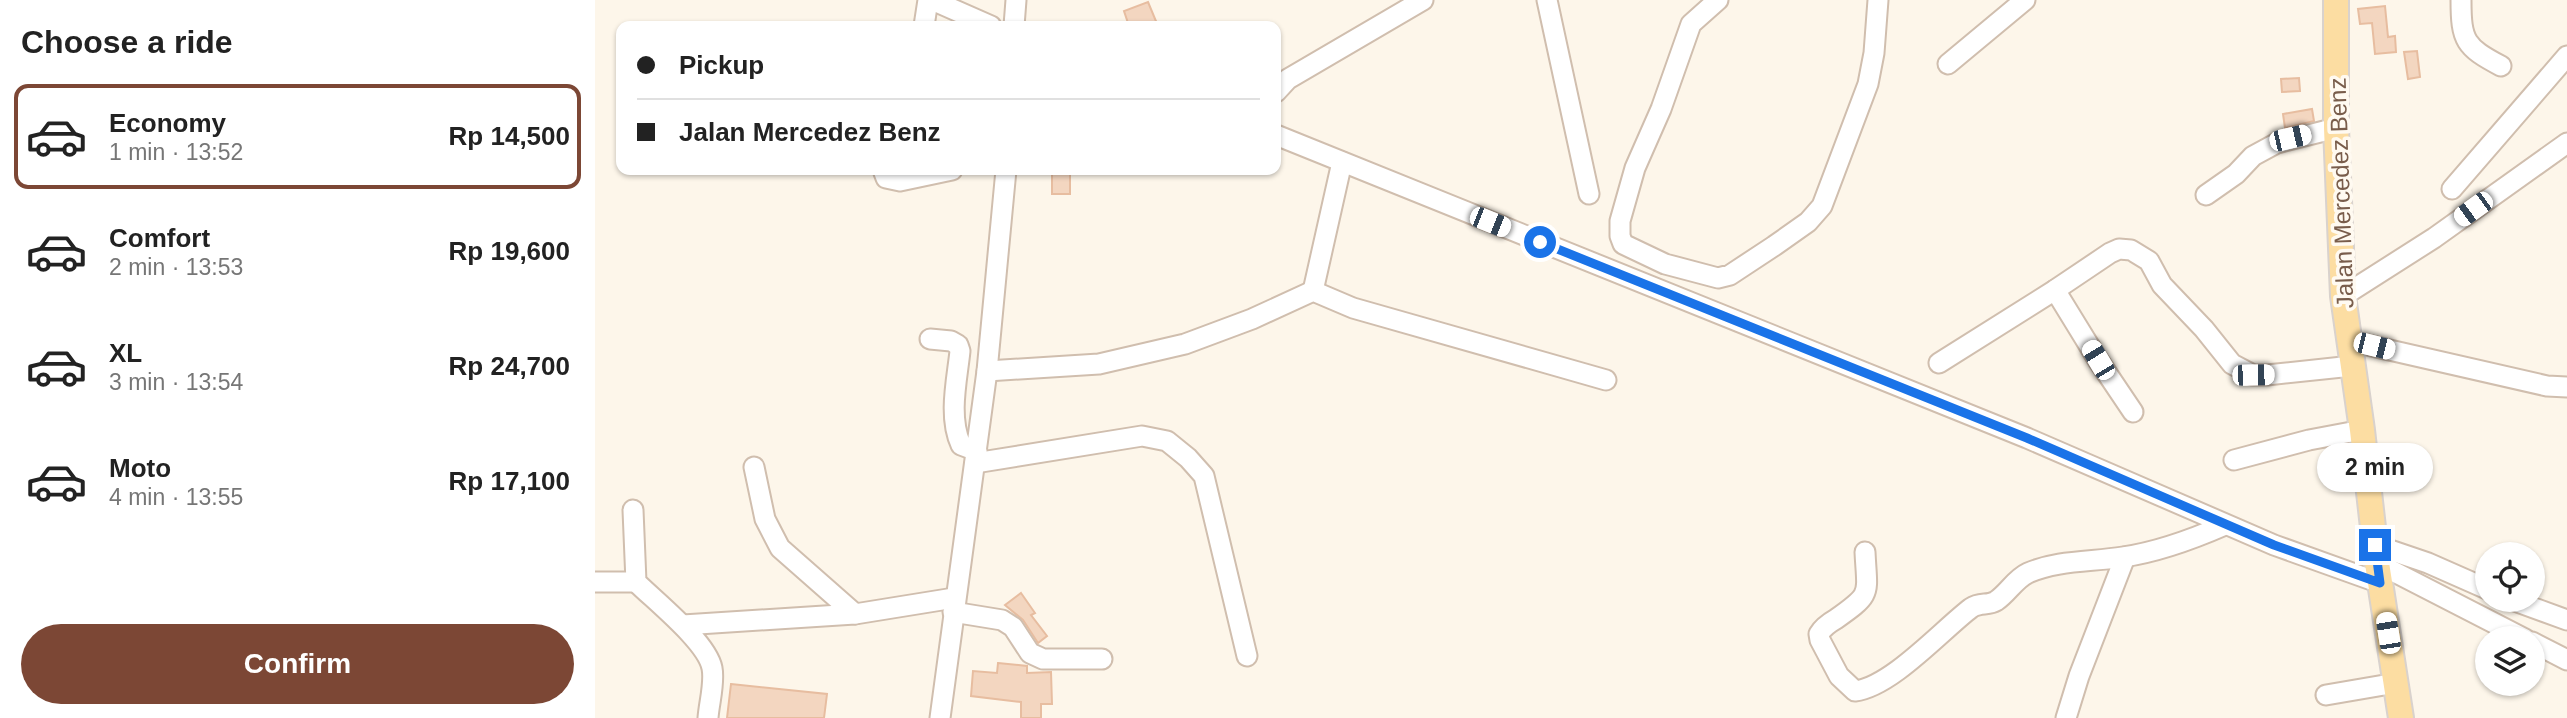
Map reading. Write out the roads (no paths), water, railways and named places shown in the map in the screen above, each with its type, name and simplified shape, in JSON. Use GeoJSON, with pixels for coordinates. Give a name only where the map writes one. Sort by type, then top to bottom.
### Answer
{"type":"FeatureCollection","features":[{"type":"Feature","properties":{"kind":"main road","name":"Jalan Mercedez Benz"},"geometry":{"type":"LineString","coordinates":[[2336,0],[2336,128],[2343,296],[2377,564],[2401,718]]}},
{"type":"Feature","properties":{"kind":"street"},"geometry":{"type":"LineString","coordinates":[[925,21],[930,0],[979,21]]}},
{"type":"Feature","properties":{"kind":"street"},"geometry":{"type":"LineString","coordinates":[[1014,21],[1016,0]]}},
{"type":"Feature","properties":{"kind":"street"},"geometry":{"type":"LineString","coordinates":[[1281,87],[1288,79],[1423,0]]}},
{"type":"Feature","properties":{"kind":"street"},"geometry":{"type":"LineString","coordinates":[[1548,0],[1589,194]]}},
{"type":"Feature","properties":{"kind":"street"},"geometry":{"type":"LineString","coordinates":[[1718,0],[1691,24],[1661,109],[1635,168],[1620,221],[1620,236],[1623,244],[1637,253],[1665,264],[1718,278],[1730,275],[1808,222],[1822,206],[1868,84],[1874,53],[1878,0]]}},
{"type":"Feature","properties":{"kind":"street"},"geometry":{"type":"LineString","coordinates":[[1948,64],[2025,0]]}},
{"type":"Feature","properties":{"kind":"street"},"geometry":{"type":"LineString","coordinates":[[2461,0],[2463,28],[2468,44],[2501,66]]}},
{"type":"Feature","properties":{"kind":"street"},"geometry":{"type":"LineString","coordinates":[[2452,189],[2567,56]]}},
{"type":"Feature","properties":{"kind":"street"},"geometry":{"type":"LineString","coordinates":[[2206,195],[2236,174],[2253,156],[2277,143],[2336,128]]}},
{"type":"Feature","properties":{"kind":"street"},"geometry":{"type":"LineString","coordinates":[[1281,137],[2027,438],[2274,545],[2377,564],[2428,563],[2475,584]]}},
{"type":"Feature","properties":{"kind":"street"},"geometry":{"type":"LineString","coordinates":[[2343,296],[2434,238],[2567,143]]}},
{"type":"Feature","properties":{"kind":"street"},"geometry":{"type":"LineString","coordinates":[[1313,291],[1342,162]]}},
{"type":"Feature","properties":{"kind":"street"},"geometry":{"type":"LineString","coordinates":[[885,175],[886,178],[900,181],[928,175]]}},
{"type":"Feature","properties":{"kind":"street"},"geometry":{"type":"LineString","coordinates":[[940,718],[987,372],[1006,175]]}},
{"type":"Feature","properties":{"kind":"street"},"geometry":{"type":"LineString","coordinates":[[1939,363],[2119,249],[2131,250],[2149,261],[2162,285],[2204,329],[2232,364],[2242,370],[2253,375],[2267,375],[2352,366]]}},
{"type":"Feature","properties":{"kind":"street"},"geometry":{"type":"LineString","coordinates":[[2055,290],[2133,412]]}},
{"type":"Feature","properties":{"kind":"street"},"geometry":{"type":"LineString","coordinates":[[987,372],[1099,364],[1185,344],[1252,319],[1313,291],[1353,309],[1606,380]]}},
{"type":"Feature","properties":{"kind":"street"},"geometry":{"type":"LineString","coordinates":[[930,339],[951,341],[958,345],[960,351],[954,420],[956,435],[961,445],[976,456],[1142,436],[1167,441],[1188,458],[1204,476],[1247,656]]}},
{"type":"Feature","properties":{"kind":"street"},"geometry":{"type":"LineString","coordinates":[[2350,341],[2547,386],[2567,387]]}},
{"type":"Feature","properties":{"kind":"street"},"geometry":{"type":"LineString","coordinates":[[2234,460],[2309,440],[2362,430]]}},
{"type":"Feature","properties":{"kind":"street"},"geometry":{"type":"LineString","coordinates":[[754,467],[765,519],[781,548],[855,614]]}},
{"type":"Feature","properties":{"kind":"street"},"geometry":{"type":"LineString","coordinates":[[633,510],[636,582]]}},
{"type":"Feature","properties":{"kind":"street"},"geometry":{"type":"LineString","coordinates":[[1865,552],[1867,586],[1863,599],[1824,626],[1819,634],[1819,640],[1839,676],[1855,691],[1869,687],[1902,666],[1975,605],[1995,601],[2019,579],[2030,573],[2059,565],[2125,557],[2195,538],[2225,525]]}},
{"type":"Feature","properties":{"kind":"street"},"geometry":{"type":"LineString","coordinates":[[2066,718],[2079,676],[2125,557]]}},
{"type":"Feature","properties":{"kind":"street"},"geometry":{"type":"LineString","coordinates":[[2377,564],[2499,626]]}},
{"type":"Feature","properties":{"kind":"street"},"geometry":{"type":"LineString","coordinates":[[595,582],[636,582],[683,625],[708,659],[712,669],[708,718]]}},
{"type":"Feature","properties":{"kind":"street"},"geometry":{"type":"LineString","coordinates":[[683,625],[954,605],[1002,620],[1013,627],[1030,653],[1043,659],[1102,659]]}},
{"type":"Feature","properties":{"kind":"street"},"geometry":{"type":"LineString","coordinates":[[2545,612],[2567,620]]}},
{"type":"Feature","properties":{"kind":"street"},"geometry":{"type":"LineString","coordinates":[[2545,649],[2567,660]]}},
{"type":"Feature","properties":{"kind":"street"},"geometry":{"type":"LineString","coordinates":[[2326,695],[2396,683]]}}]}
